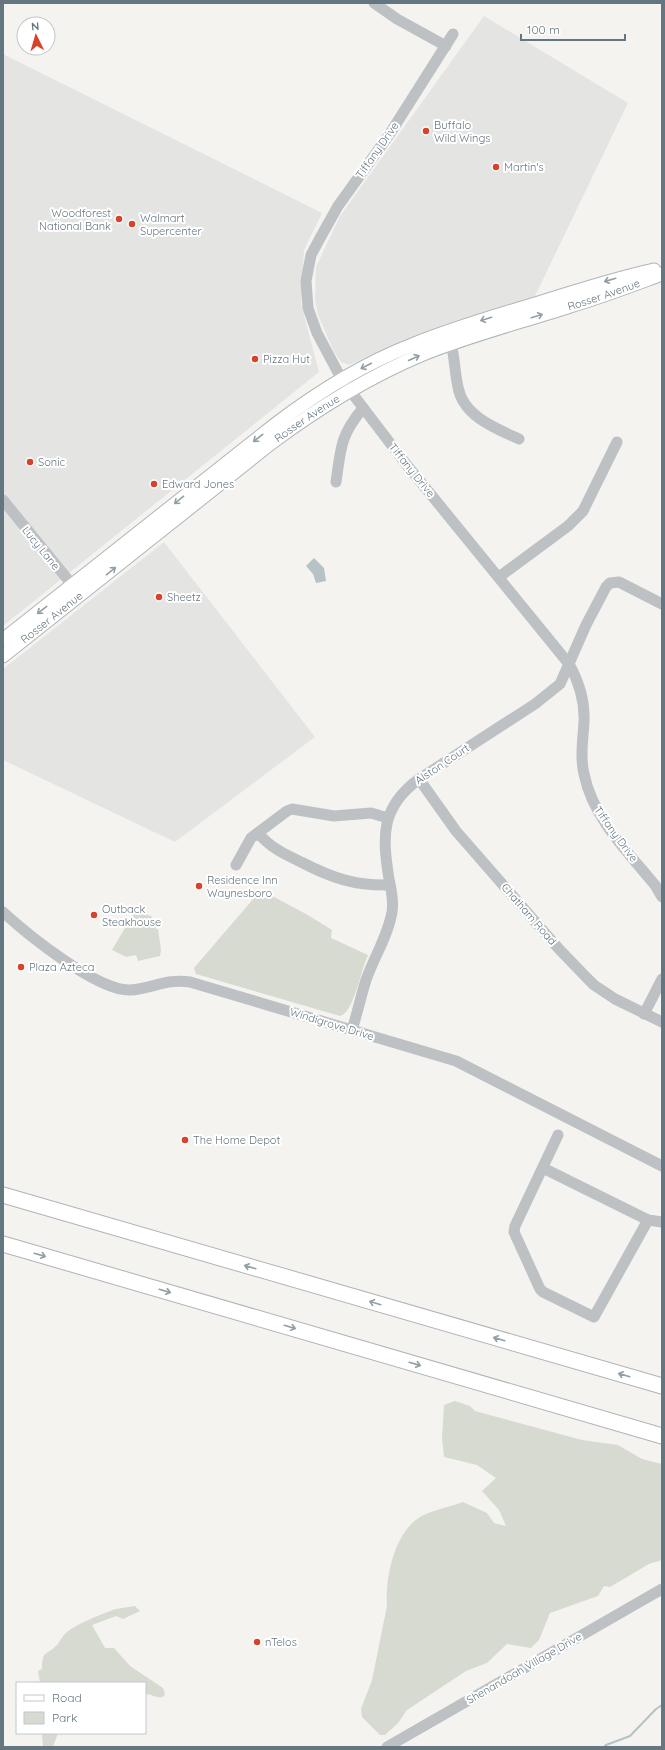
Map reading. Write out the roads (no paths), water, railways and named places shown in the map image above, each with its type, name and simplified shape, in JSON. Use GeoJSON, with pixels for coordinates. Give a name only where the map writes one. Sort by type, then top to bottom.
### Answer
{"type":"FeatureCollection","features":[{"type":"Feature","properties":{"kind":"highway"},"geometry":{"type":"LineString","coordinates":[[3,1195],[662,1386]]}},
{"type":"Feature","properties":{"kind":"highway"},"geometry":{"type":"LineString","coordinates":[[3,1244],[662,1436]]}},
{"type":"Feature","properties":{"kind":"main road","name":"Rosser Avenue"},"geometry":{"type":"LineString","coordinates":[[3,640],[76,590],[298,423],[346,385],[374,376],[409,360],[449,338],[610,280],[662,268]]}},
{"type":"Feature","properties":{"kind":"main road","name":"Rosser Avenue"},"geometry":{"type":"LineString","coordinates":[[449,338],[600,296],[662,274]]}},
{"type":"Feature","properties":{"kind":"main road","name":"Rosser Avenue"},"geometry":{"type":"LineString","coordinates":[[3,656],[76,590]]}},
{"type":"Feature","properties":{"kind":"street"},"geometry":{"type":"LineString","coordinates":[[374,3],[397,19],[446,46]]}},
{"type":"Feature","properties":{"kind":"street","name":"Tiffany Drive"},"geometry":{"type":"LineString","coordinates":[[453,34],[389,134],[338,206],[311,255],[306,281],[308,308],[317,333],[346,385],[569,664],[578,683],[582,698],[584,722],[582,761],[591,798],[599,814],[655,885],[662,897]]}},
{"type":"Feature","properties":{"kind":"street"},"geometry":{"type":"LineString","coordinates":[[449,338],[458,388],[464,404],[484,421],[519,439]]}},
{"type":"Feature","properties":{"kind":"street"},"geometry":{"type":"LineString","coordinates":[[336,482],[342,441],[349,424],[363,408]]}},
{"type":"Feature","properties":{"kind":"street"},"geometry":{"type":"LineString","coordinates":[[499,577],[562,530],[583,511],[617,442]]}},
{"type":"Feature","properties":{"kind":"street","name":"Lucy Lane"},"geometry":{"type":"LineString","coordinates":[[3,500],[76,590]]}},
{"type":"Feature","properties":{"kind":"street","name":"Alston Court"},"geometry":{"type":"LineString","coordinates":[[352,1030],[366,980],[382,946],[390,920],[393,902],[384,844],[388,818],[398,799],[408,787],[419,779],[547,695],[560,684],[586,625],[606,587],[610,583],[618,582],[662,604]]}},
{"type":"Feature","properties":{"kind":"street","name":"Chatham Road"},"geometry":{"type":"LineString","coordinates":[[419,779],[456,831],[574,965],[594,985],[644,1014],[662,1022]]}},
{"type":"Feature","properties":{"kind":"street"},"geometry":{"type":"LineString","coordinates":[[236,865],[248,843],[258,833],[286,811],[292,809],[334,816],[371,813],[388,818]]}},
{"type":"Feature","properties":{"kind":"street"},"geometry":{"type":"LineString","coordinates":[[258,833],[274,848],[330,876],[355,883],[390,885]]}},
{"type":"Feature","properties":{"kind":"street","name":"Windigrove Drive"},"geometry":{"type":"LineString","coordinates":[[3,912],[36,940],[63,959],[116,988],[129,990],[167,981],[182,981],[450,1060],[468,1067],[662,1166]]}},
{"type":"Feature","properties":{"kind":"street"},"geometry":{"type":"LineString","coordinates":[[644,1014],[662,978]]}},
{"type":"Feature","properties":{"kind":"street"},"geometry":{"type":"LineString","coordinates":[[558,1136],[514,1226],[514,1232],[540,1289],[594,1317],[648,1220]]}},
{"type":"Feature","properties":{"kind":"street"},"geometry":{"type":"LineString","coordinates":[[543,1168],[648,1220],[662,1222]]}},
{"type":"Feature","properties":{"kind":"street","name":"Shenandoah Village Drive"},"geometry":{"type":"LineString","coordinates":[[387,1747],[662,1589]]}},
{"type":"Feature","properties":{"kind":"waterway"},"geometry":{"type":"LineString","coordinates":[[604,1747],[630,1736],[656,1709],[662,1705]]}},
{"type":"Feature","properties":{"kind":"place","name":"Buffalo Wild Wings"},"geometry":{"type":"Point","coordinates":[426,131]}},
{"type":"Feature","properties":{"kind":"place","name":"Martin's"},"geometry":{"type":"Point","coordinates":[496,167]}},
{"type":"Feature","properties":{"kind":"place","name":"Woodforest National Bank"},"geometry":{"type":"Point","coordinates":[119,219]}},
{"type":"Feature","properties":{"kind":"place","name":"Walmart Supercenter"},"geometry":{"type":"Point","coordinates":[132,224]}},
{"type":"Feature","properties":{"kind":"place","name":"Pizza Hut"},"geometry":{"type":"Point","coordinates":[255,359]}},
{"type":"Feature","properties":{"kind":"place","name":"Sonic"},"geometry":{"type":"Point","coordinates":[30,462]}},
{"type":"Feature","properties":{"kind":"place","name":"Edward Jones"},"geometry":{"type":"Point","coordinates":[154,484]}},
{"type":"Feature","properties":{"kind":"place","name":"Sheetz"},"geometry":{"type":"Point","coordinates":[159,597]}},
{"type":"Feature","properties":{"kind":"place","name":"Residence Inn Waynesboro"},"geometry":{"type":"Point","coordinates":[199,886]}},
{"type":"Feature","properties":{"kind":"place","name":"Outback Steakhouse"},"geometry":{"type":"Point","coordinates":[94,915]}},
{"type":"Feature","properties":{"kind":"place","name":"Plaza Azteca"},"geometry":{"type":"Point","coordinates":[21,967]}},
{"type":"Feature","properties":{"kind":"place","name":"The Home Depot"},"geometry":{"type":"Point","coordinates":[185,1140]}},
{"type":"Feature","properties":{"kind":"place","name":"nTelos"},"geometry":{"type":"Point","coordinates":[257,1642]}}]}
